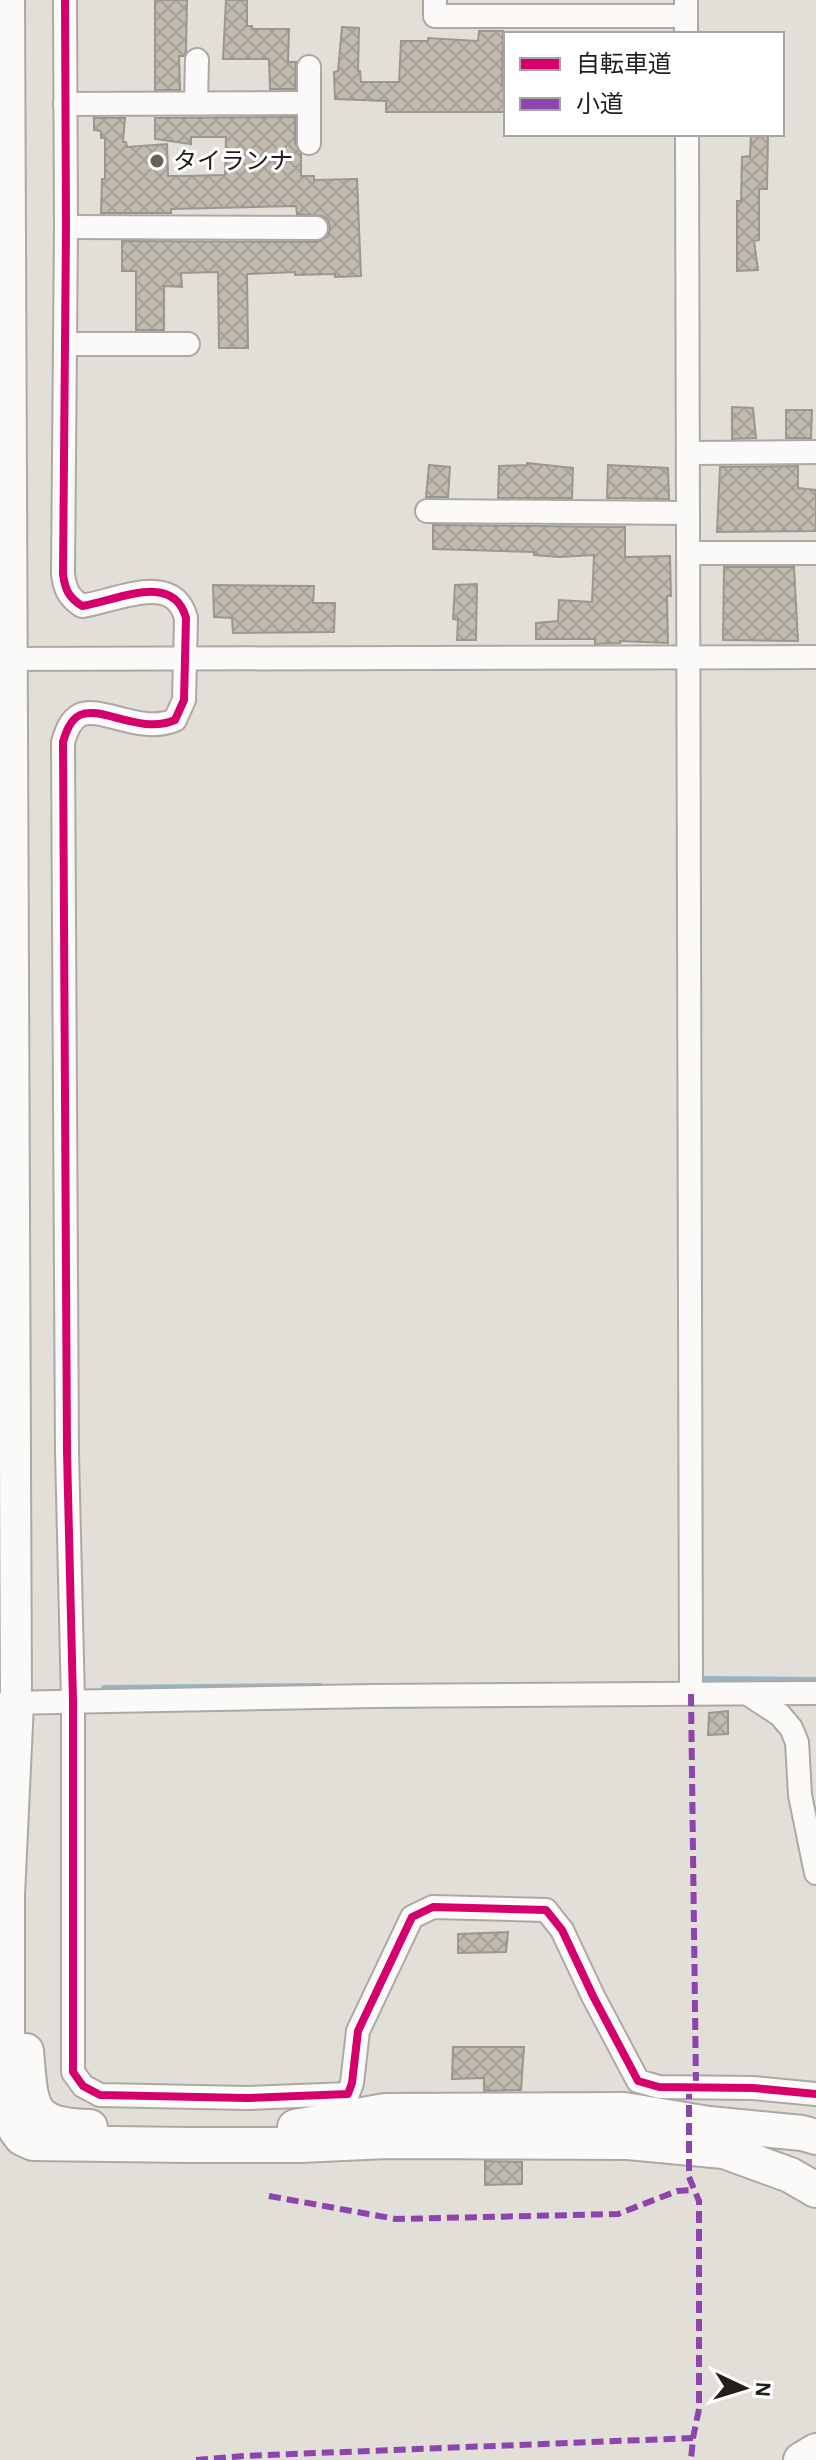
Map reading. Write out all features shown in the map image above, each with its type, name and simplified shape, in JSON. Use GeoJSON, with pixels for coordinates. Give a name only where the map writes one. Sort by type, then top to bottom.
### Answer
{"type":"FeatureCollection","features":[{"type":"Feature","properties":{"kind":"highway"},"geometry":{"type":"LineString","coordinates":[[8,1703],[7,2106],[22,2138],[33,2143],[300,2136],[387,2141],[628,2142],[802,2133],[816,2137]]}},
{"type":"Feature","properties":{"kind":"highway"},"geometry":{"type":"LineString","coordinates":[[725,2138],[816,2161]]}},
{"type":"Feature","properties":{"kind":"highway"},"geometry":{"type":"LineString","coordinates":[[725,2138],[816,2190]]}},
{"type":"Feature","properties":{"kind":"highway"},"geometry":{"type":"LineString","coordinates":[[801,2460],[816,2451]]}},
{"type":"Feature","properties":{"kind":"main road"},"geometry":{"type":"LineString","coordinates":[[8,1703],[5,659],[9,0]]}},
{"type":"Feature","properties":{"kind":"street"},"geometry":{"type":"LineString","coordinates":[[65,0],[63,574],[66,590],[72,600],[82,606],[149,591],[162,592],[183,608],[186,618],[184,700],[175,720],[166,724],[143,725],[84,713],[71,723],[63,742],[67,1436],[73,1701],[73,2072],[83,2086],[100,2095],[247,2098],[348,2094],[358,2031],[412,1917],[433,1907],[546,1910],[562,1930],[638,2081],[659,2087],[753,2088],[816,2094]]}},
{"type":"Feature","properties":{"kind":"street"},"geometry":{"type":"LineString","coordinates":[[435,0],[435,16],[686,17]]}},
{"type":"Feature","properties":{"kind":"street"},"geometry":{"type":"LineString","coordinates":[[196,103],[197,60]]}},
{"type":"Feature","properties":{"kind":"street"},"geometry":{"type":"LineString","coordinates":[[309,67],[309,143]]}},
{"type":"Feature","properties":{"kind":"street"},"geometry":{"type":"LineString","coordinates":[[65,104],[309,103]]}},
{"type":"Feature","properties":{"kind":"street"},"geometry":{"type":"LineString","coordinates":[[687,136],[691,1694]]}},
{"type":"Feature","properties":{"kind":"street"},"geometry":{"type":"LineString","coordinates":[[66,227],[316,228]]}},
{"type":"Feature","properties":{"kind":"street"},"geometry":{"type":"LineString","coordinates":[[65,344],[188,344]]}},
{"type":"Feature","properties":{"kind":"street"},"geometry":{"type":"LineString","coordinates":[[689,453],[816,452]]}},
{"type":"Feature","properties":{"kind":"street"},"geometry":{"type":"LineString","coordinates":[[427,511],[688,513]]}},
{"type":"Feature","properties":{"kind":"street"},"geometry":{"type":"LineString","coordinates":[[688,553],[816,553]]}},
{"type":"Feature","properties":{"kind":"street"},"geometry":{"type":"LineString","coordinates":[[5,659],[816,657]]}},
{"type":"Feature","properties":{"kind":"street"},"geometry":{"type":"LineString","coordinates":[[8,1703],[816,1693]]}},
{"type":"Feature","properties":{"kind":"street"},"geometry":{"type":"LineString","coordinates":[[748,1694],[780,1715],[797,1742],[800,1795],[816,1873]]}},
{"type":"Feature","properties":{"kind":"building"},"geometry":{"type":"Polygon","coordinates":[[[155,0],[187,0],[186,51],[184,56],[179,56],[180,90],[155,90],[155,0]]]}},
{"type":"Feature","properties":{"kind":"building"},"geometry":{"type":"Polygon","coordinates":[[[226,0],[247,0],[247,26],[252,26],[252,29],[289,29],[288,62],[296,62],[295,89],[270,89],[269,59],[223,59],[226,0]]]}},
{"type":"Feature","properties":{"kind":"building"},"geometry":{"type":"Polygon","coordinates":[[[342,27],[359,28],[358,71],[361,82],[399,82],[401,41],[428,41],[428,38],[478,41],[479,31],[503,31],[504,112],[386,112],[386,101],[335,99],[334,72],[338,71],[342,27]]]}},
{"type":"Feature","properties":{"kind":"building"},"geometry":{"type":"Polygon","coordinates":[[[295,117],[295,143],[301,154],[301,176],[314,176],[314,180],[357,179],[361,276],[295,275],[295,272],[247,274],[248,348],[219,348],[218,272],[181,273],[182,287],[164,286],[164,330],[136,330],[136,271],[122,271],[122,241],[316,242],[328,236],[330,227],[328,220],[322,216],[297,214],[296,206],[171,209],[171,213],[101,213],[105,138],[101,138],[101,131],[94,130],[94,118],[125,118],[123,142],[127,147],[167,144],[168,176],[183,176],[225,175],[226,137],[191,137],[191,144],[155,139],[155,118],[295,117]]]}},
{"type":"Feature","properties":{"kind":"building"},"geometry":{"type":"Polygon","coordinates":[[[751,136],[768,136],[767,189],[759,189],[759,240],[754,241],[758,270],[737,271],[737,201],[741,201],[742,157],[750,156],[751,136]]]}},
{"type":"Feature","properties":{"kind":"building"},"geometry":{"type":"Polygon","coordinates":[[[732,407],[753,408],[756,438],[732,439],[732,407]]]}},
{"type":"Feature","properties":{"kind":"building"},"geometry":{"type":"Polygon","coordinates":[[[786,410],[812,410],[811,438],[786,438],[786,410]]]}},
{"type":"Feature","properties":{"kind":"building"},"geometry":{"type":"Polygon","coordinates":[[[527,463],[573,468],[572,498],[498,498],[499,466],[527,463]]]}},
{"type":"Feature","properties":{"kind":"building"},"geometry":{"type":"Polygon","coordinates":[[[429,465],[450,467],[448,497],[426,497],[429,465]]]}},
{"type":"Feature","properties":{"kind":"building"},"geometry":{"type":"Polygon","coordinates":[[[608,465],[668,468],[669,499],[607,498],[608,465]]]}},
{"type":"Feature","properties":{"kind":"building"},"geometry":{"type":"Polygon","coordinates":[[[798,466],[798,488],[816,490],[816,531],[717,532],[720,467],[798,466]]]}},
{"type":"Feature","properties":{"kind":"building"},"geometry":{"type":"Polygon","coordinates":[[[433,525],[625,527],[625,557],[670,556],[668,643],[620,641],[595,644],[595,639],[536,639],[536,623],[558,621],[559,600],[592,602],[594,555],[559,557],[534,555],[534,552],[433,549],[433,525]]]}},
{"type":"Feature","properties":{"kind":"building"},"geometry":{"type":"Polygon","coordinates":[[[724,567],[794,567],[798,641],[723,640],[724,567]]]}},
{"type":"Feature","properties":{"kind":"building"},"geometry":{"type":"Polygon","coordinates":[[[477,584],[476,640],[457,640],[458,620],[453,619],[455,585],[477,584]]]}},
{"type":"Feature","properties":{"kind":"building"},"geometry":{"type":"Polygon","coordinates":[[[213,585],[314,586],[313,603],[335,603],[334,632],[233,633],[232,618],[214,617],[213,585]]]}},
{"type":"Feature","properties":{"kind":"building"},"geometry":{"type":"Polygon","coordinates":[[[728,1711],[728,1734],[708,1735],[709,1713],[728,1711]]]}},
{"type":"Feature","properties":{"kind":"building"},"geometry":{"type":"Polygon","coordinates":[[[508,1932],[506,1952],[458,1953],[458,1934],[508,1932]]]}},
{"type":"Feature","properties":{"kind":"building"},"geometry":{"type":"Polygon","coordinates":[[[453,2047],[524,2047],[521,2090],[484,2091],[484,2078],[452,2079],[453,2047]]]}},
{"type":"Feature","properties":{"kind":"building"},"geometry":{"type":"Polygon","coordinates":[[[485,2161],[522,2162],[522,2184],[485,2185],[485,2161]]]}},
{"type":"Feature","properties":{"kind":"waterway"},"geometry":{"type":"LineString","coordinates":[[705,1679],[816,1680]]}},
{"type":"Feature","properties":{"kind":"waterway"},"geometry":{"type":"LineString","coordinates":[[104,1688],[321,1686]]}},
{"type":"Feature","properties":{"kind":"marked path"},"geometry":{"type":"LineString","coordinates":[[691,1694],[696,2087]]}},
{"type":"Feature","properties":{"kind":"marked path"},"geometry":{"type":"LineString","coordinates":[[689,2087],[689,2177],[699,2201],[699,2409],[693,2438]]}},
{"type":"Feature","properties":{"kind":"marked path"},"geometry":{"type":"LineString","coordinates":[[269,2196],[396,2219],[618,2214],[677,2191],[694,2190]]}},
{"type":"Feature","properties":{"kind":"marked path"},"geometry":{"type":"LineString","coordinates":[[196,2460],[693,2438],[691,2460]]}},
{"type":"Feature","properties":{"kind":"cycle path"},"geometry":{"type":"LineString","coordinates":[[65,0],[63,574],[70,596],[82,606],[141,592],[156,592],[169,595],[179,604],[186,618],[184,700],[175,720],[148,724],[89,713],[74,720],[63,742],[67,1452],[73,1701],[73,2072],[83,2086],[100,2095],[247,2098],[348,2094],[358,2031],[412,1917],[433,1907],[546,1910],[562,1930],[638,2081],[659,2087],[753,2088],[816,2094]]}},
{"type":"Feature","properties":{"kind":"place","name":"タイランナ"},"geometry":{"type":"Point","coordinates":[157,161]}}]}
